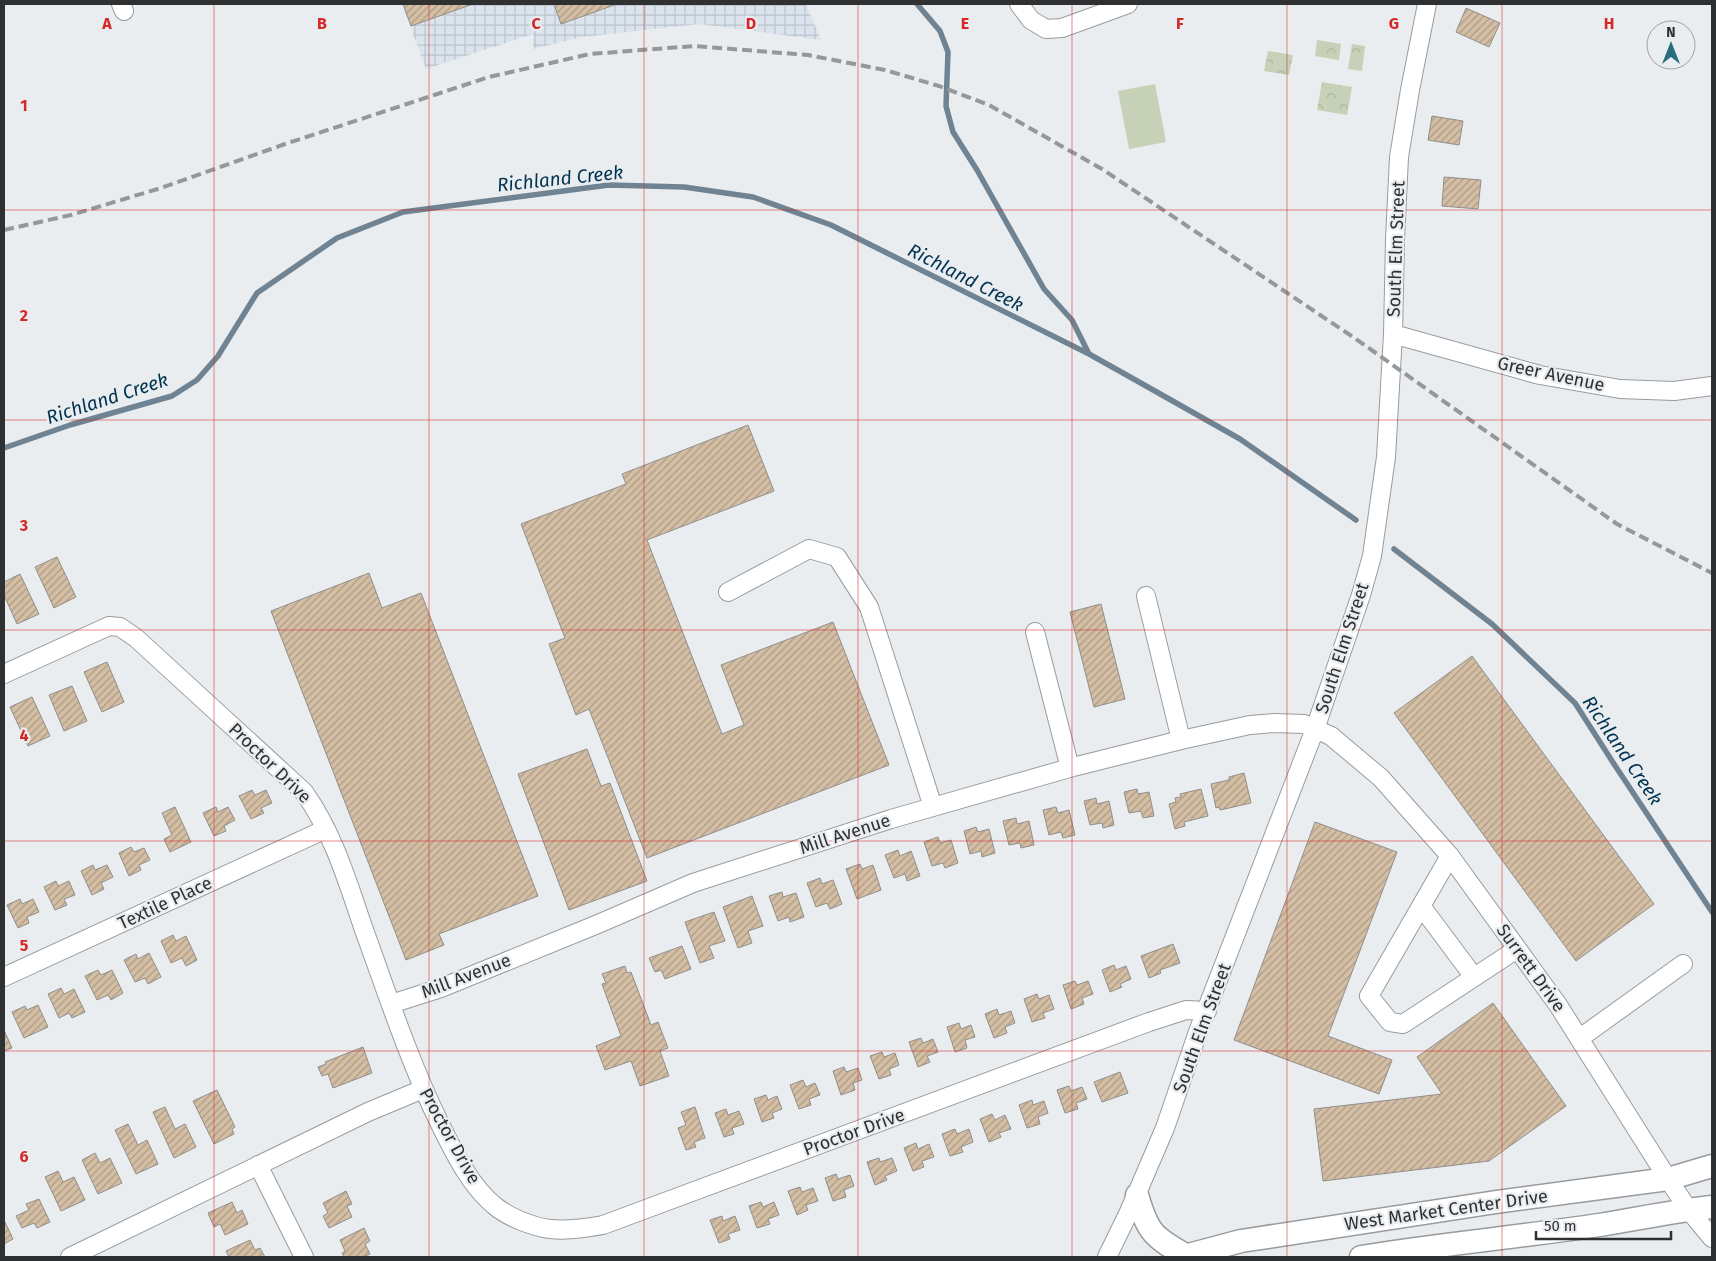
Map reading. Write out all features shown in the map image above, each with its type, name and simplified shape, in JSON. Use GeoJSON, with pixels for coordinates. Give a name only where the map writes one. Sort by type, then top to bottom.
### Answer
{"type":"FeatureCollection","features":[{"type":"Feature","properties":{"kind":"main road","name":"West Market Center Drive"},"geometry":{"type":"LineString","coordinates":[[1184,1256],[1241,1240],[1496,1202],[1668,1179],[1712,1166]]}},
{"type":"Feature","properties":{"kind":"main road"},"geometry":{"type":"LineString","coordinates":[[1136,1195],[1149,1228],[1160,1241],[1184,1256]]}},
{"type":"Feature","properties":{"kind":"main road","name":"West Market Center Drive"},"geometry":{"type":"LineString","coordinates":[[1362,1257],[1402,1250],[1600,1225],[1688,1209],[1712,1207]]}},
{"type":"Feature","properties":{"kind":"street"},"geometry":{"type":"LineString","coordinates":[[1019,4],[1031,20],[1046,29],[1062,28],[1128,4]]}},
{"type":"Feature","properties":{"kind":"street","name":"South Elm Street"},"geometry":{"type":"LineString","coordinates":[[1107,1257],[1165,1128],[1199,1029],[1315,729],[1361,595],[1372,556],[1386,457],[1393,334],[1399,158],[1427,4]]}},
{"type":"Feature","properties":{"kind":"street","name":"Greer Avenue"},"geometry":{"type":"LineString","coordinates":[[1393,334],[1540,375],[1620,389],[1674,391],[1712,386]]}},
{"type":"Feature","properties":{"kind":"street"},"geometry":{"type":"LineString","coordinates":[[728,592],[809,549],[837,557],[869,607],[933,807]]}},
{"type":"Feature","properties":{"kind":"street"},"geometry":{"type":"LineString","coordinates":[[1146,596],[1182,740]]}},
{"type":"Feature","properties":{"kind":"street","name":"Proctor Drive"},"geometry":{"type":"LineString","coordinates":[[4,674],[109,626],[120,627],[136,638],[304,792],[316,809],[335,846],[423,1089],[452,1147],[479,1190],[495,1206],[515,1218],[550,1229],[581,1229],[603,1225],[1149,1022],[1186,1010],[1207,1011]]}},
{"type":"Feature","properties":{"kind":"street"},"geometry":{"type":"LineString","coordinates":[[1035,632],[1070,768]]}},
{"type":"Feature","properties":{"kind":"street","name":"Mill Avenue"},"geometry":{"type":"LineString","coordinates":[[391,1004],[476,974],[693,883],[933,807],[1070,768],[1250,724],[1304,724],[1315,729]]}},
{"type":"Feature","properties":{"kind":"street","name":"Surrett Drive"},"geometry":{"type":"LineString","coordinates":[[1315,729],[1331,736],[1381,778],[1450,856],[1580,1038],[1668,1179],[1688,1209],[1712,1238]]}},
{"type":"Feature","properties":{"kind":"street","name":"Textile Place"},"geometry":{"type":"LineString","coordinates":[[4,977],[326,829]]}},
{"type":"Feature","properties":{"kind":"street"},"geometry":{"type":"LineString","coordinates":[[1450,856],[1369,996],[1390,1022],[1403,1024],[1517,949]]}},
{"type":"Feature","properties":{"kind":"street"},"geometry":{"type":"LineString","coordinates":[[1421,906],[1474,977]]}},
{"type":"Feature","properties":{"kind":"street"},"geometry":{"type":"LineString","coordinates":[[1580,1038],[1684,964]]}},
{"type":"Feature","properties":{"kind":"street"},"geometry":{"type":"LineString","coordinates":[[70,1257],[368,1112],[423,1089]]}},
{"type":"Feature","properties":{"kind":"street"},"geometry":{"type":"LineString","coordinates":[[258,1165],[304,1257]]}},
{"type":"Feature","properties":{"kind":"shaded area"},"geometry":{"type":"Polygon","coordinates":[[[402,4],[806,4],[821,40],[699,24],[582,37],[533,49],[533,34],[426,69],[402,4]]]}},
{"type":"Feature","properties":{"kind":"green space"},"geometry":{"type":"Polygon","coordinates":[[[1317,40],[1341,44],[1339,60],[1315,56],[1317,40]]]}},
{"type":"Feature","properties":{"kind":"green space"},"geometry":{"type":"Polygon","coordinates":[[[1352,44],[1365,46],[1362,71],[1348,69],[1352,44]]]}},
{"type":"Feature","properties":{"kind":"green space"},"geometry":{"type":"Polygon","coordinates":[[[1268,51],[1293,55],[1289,75],[1264,71],[1268,51]]]}},
{"type":"Feature","properties":{"kind":"green space"},"geometry":{"type":"Polygon","coordinates":[[[1322,82],[1352,87],[1347,115],[1317,110],[1322,82]]]}},
{"type":"Feature","properties":{"kind":"green space"},"geometry":{"type":"Polygon","coordinates":[[[1155,84],[1166,142],[1129,149],[1118,91],[1155,84]]]}},
{"type":"Feature","properties":{"kind":"building"},"geometry":{"type":"Polygon","coordinates":[[[403,4],[473,4],[411,26],[403,4]]]}},
{"type":"Feature","properties":{"kind":"building"},"geometry":{"type":"Polygon","coordinates":[[[554,4],[617,4],[561,24],[554,4]]]}},
{"type":"Feature","properties":{"kind":"building"},"geometry":{"type":"Polygon","coordinates":[[[1466,8],[1500,23],[1489,47],[1456,32],[1466,8]]]}},
{"type":"Feature","properties":{"kind":"building"},"geometry":{"type":"Polygon","coordinates":[[[1432,116],[1463,121],[1459,145],[1428,140],[1432,116]]]}},
{"type":"Feature","properties":{"kind":"building"},"geometry":{"type":"Polygon","coordinates":[[[1444,177],[1481,180],[1478,209],[1442,206],[1444,177]]]}},
{"type":"Feature","properties":{"kind":"building"},"geometry":{"type":"Polygon","coordinates":[[[748,425],[774,491],[647,540],[722,734],[744,725],[721,665],[833,622],[889,765],[647,858],[589,709],[576,715],[549,644],[565,638],[521,524],[626,484],[622,474],[748,425]]]}},
{"type":"Feature","properties":{"kind":"building"},"geometry":{"type":"Polygon","coordinates":[[[57,557],[76,597],[54,608],[35,567],[57,557]]]}},
{"type":"Feature","properties":{"kind":"building"},"geometry":{"type":"Polygon","coordinates":[[[369,573],[382,608],[421,593],[538,896],[439,934],[444,945],[406,960],[271,611],[369,573]]]}},
{"type":"Feature","properties":{"kind":"building"},"geometry":{"type":"Polygon","coordinates":[[[20,574],[39,614],[17,624],[4,595],[4,582],[20,574]]]}},
{"type":"Feature","properties":{"kind":"building"},"geometry":{"type":"Polygon","coordinates":[[[1101,604],[1125,699],[1094,707],[1070,612],[1101,604]]]}},
{"type":"Feature","properties":{"kind":"building"},"geometry":{"type":"Polygon","coordinates":[[[1472,656],[1654,904],[1576,961],[1394,713],[1472,656]]]}},
{"type":"Feature","properties":{"kind":"building"},"geometry":{"type":"Polygon","coordinates":[[[107,662],[124,702],[102,712],[84,672],[107,662]]]}},
{"type":"Feature","properties":{"kind":"building"},"geometry":{"type":"Polygon","coordinates":[[[72,686],[87,721],[64,731],[49,695],[72,686]]]}},
{"type":"Feature","properties":{"kind":"building"},"geometry":{"type":"Polygon","coordinates":[[[32,697],[50,736],[28,746],[10,707],[32,697]]]}},
{"type":"Feature","properties":{"kind":"building"},"geometry":{"type":"Polygon","coordinates":[[[587,749],[601,786],[610,783],[647,881],[569,910],[518,774],[587,749]]]}},
{"type":"Feature","properties":{"kind":"building"},"geometry":{"type":"Polygon","coordinates":[[[1244,773],[1251,803],[1220,810],[1219,807],[1216,808],[1211,784],[1229,780],[1229,777],[1244,773]]]}},
{"type":"Feature","properties":{"kind":"building"},"geometry":{"type":"Polygon","coordinates":[[[1137,789],[1138,794],[1149,792],[1154,816],[1143,818],[1141,811],[1129,813],[1124,792],[1137,789]]]}},
{"type":"Feature","properties":{"kind":"building"},"geometry":{"type":"Polygon","coordinates":[[[1201,789],[1208,816],[1184,822],[1185,826],[1175,829],[1169,804],[1176,802],[1175,798],[1181,797],[1180,794],[1201,789]]]}},
{"type":"Feature","properties":{"kind":"building"},"geometry":{"type":"Polygon","coordinates":[[[252,790],[255,795],[266,790],[272,803],[261,808],[264,813],[251,819],[239,796],[252,790]]]}},
{"type":"Feature","properties":{"kind":"building"},"geometry":{"type":"Polygon","coordinates":[[[1096,798],[1097,804],[1109,801],[1114,825],[1103,828],[1102,823],[1090,825],[1084,801],[1096,798]]]}},
{"type":"Feature","properties":{"kind":"building"},"geometry":{"type":"Polygon","coordinates":[[[175,807],[191,842],[170,852],[164,839],[172,835],[162,813],[175,807]]]}},
{"type":"Feature","properties":{"kind":"building"},"geometry":{"type":"Polygon","coordinates":[[[216,807],[218,812],[228,807],[235,820],[224,826],[226,831],[214,836],[203,813],[216,807]]]}},
{"type":"Feature","properties":{"kind":"building"},"geometry":{"type":"Polygon","coordinates":[[[1056,807],[1058,813],[1069,810],[1075,835],[1063,838],[1061,832],[1049,835],[1043,810],[1056,807]]]}},
{"type":"Feature","properties":{"kind":"building"},"geometry":{"type":"Polygon","coordinates":[[[1016,818],[1017,824],[1029,821],[1034,845],[1021,848],[1020,843],[1009,845],[1003,821],[1016,818]]]}},
{"type":"Feature","properties":{"kind":"building"},"geometry":{"type":"Polygon","coordinates":[[[1315,822],[1397,852],[1328,1036],[1392,1060],[1379,1094],[1234,1040],[1315,822]]]}},
{"type":"Feature","properties":{"kind":"building"},"geometry":{"type":"Polygon","coordinates":[[[976,827],[978,832],[989,829],[995,853],[982,857],[981,851],[970,854],[964,831],[976,827]]]}},
{"type":"Feature","properties":{"kind":"building"},"geometry":{"type":"Polygon","coordinates":[[[938,837],[940,843],[951,840],[958,863],[945,868],[943,863],[932,866],[924,842],[938,837]]]}},
{"type":"Feature","properties":{"kind":"building"},"geometry":{"type":"Polygon","coordinates":[[[131,847],[134,852],[144,848],[150,860],[139,865],[141,870],[129,876],[119,853],[131,847]]]}},
{"type":"Feature","properties":{"kind":"building"},"geometry":{"type":"Polygon","coordinates":[[[898,850],[900,856],[911,851],[920,876],[907,881],[905,874],[894,878],[885,855],[898,850]]]}},
{"type":"Feature","properties":{"kind":"building"},"geometry":{"type":"Polygon","coordinates":[[[860,864],[862,869],[873,865],[881,890],[857,899],[846,869],[860,864]]]}},
{"type":"Feature","properties":{"kind":"building"},"geometry":{"type":"Polygon","coordinates":[[[93,865],[95,870],[107,865],[113,877],[101,883],[104,889],[92,895],[81,871],[93,865]]]}},
{"type":"Feature","properties":{"kind":"building"},"geometry":{"type":"Polygon","coordinates":[[[820,878],[822,884],[833,880],[842,904],[830,909],[827,903],[816,907],[807,883],[820,878]]]}},
{"type":"Feature","properties":{"kind":"building"},"geometry":{"type":"Polygon","coordinates":[[[56,881],[58,886],[69,881],[75,895],[64,899],[67,905],[55,910],[44,887],[56,881]]]}},
{"type":"Feature","properties":{"kind":"building"},"geometry":{"type":"Polygon","coordinates":[[[782,892],[783,897],[796,893],[804,917],[790,922],[789,917],[778,921],[769,896],[782,892]]]}},
{"type":"Feature","properties":{"kind":"building"},"geometry":{"type":"Polygon","coordinates":[[[752,896],[763,926],[748,931],[752,943],[738,948],[723,907],[752,896]]]}},
{"type":"Feature","properties":{"kind":"building"},"geometry":{"type":"Polygon","coordinates":[[[20,899],[22,904],[33,899],[39,912],[27,917],[29,923],[18,928],[7,905],[20,899]]]}},
{"type":"Feature","properties":{"kind":"building"},"geometry":{"type":"Polygon","coordinates":[[[714,912],[725,941],[709,946],[714,958],[700,963],[685,922],[714,912]]]}},
{"type":"Feature","properties":{"kind":"building"},"geometry":{"type":"Polygon","coordinates":[[[173,935],[176,941],[186,936],[197,960],[186,966],[182,958],[171,963],[161,941],[173,935]]]}},
{"type":"Feature","properties":{"kind":"building"},"geometry":{"type":"Polygon","coordinates":[[[1173,944],[1180,963],[1160,970],[1161,973],[1149,978],[1141,956],[1173,944]]]}},
{"type":"Feature","properties":{"kind":"building"},"geometry":{"type":"Polygon","coordinates":[[[682,946],[691,969],[665,979],[661,970],[655,972],[649,958],[682,946]]]}},
{"type":"Feature","properties":{"kind":"building"},"geometry":{"type":"Polygon","coordinates":[[[149,953],[161,977],[148,984],[145,978],[135,982],[124,960],[136,954],[138,959],[149,953]]]}},
{"type":"Feature","properties":{"kind":"building"},"geometry":{"type":"Polygon","coordinates":[[[1114,965],[1116,970],[1126,966],[1131,979],[1120,984],[1122,987],[1110,992],[1102,970],[1114,965]]]}},
{"type":"Feature","properties":{"kind":"building"},"geometry":{"type":"Polygon","coordinates":[[[625,966],[627,973],[631,972],[651,1025],[658,1022],[668,1048],[660,1051],[669,1076],[640,1086],[631,1061],[605,1070],[596,1046],[621,1036],[602,984],[606,983],[602,974],[625,966]]]}},
{"type":"Feature","properties":{"kind":"building"},"geometry":{"type":"Polygon","coordinates":[[[98,970],[101,975],[112,970],[123,993],[111,1000],[108,995],[97,1000],[85,976],[98,970]]]}},
{"type":"Feature","properties":{"kind":"building"},"geometry":{"type":"Polygon","coordinates":[[[1075,981],[1077,985],[1088,981],[1093,994],[1082,998],[1084,1004],[1071,1009],[1063,985],[1075,981]]]}},
{"type":"Feature","properties":{"kind":"building"},"geometry":{"type":"Polygon","coordinates":[[[61,988],[64,994],[74,989],[85,1012],[72,1018],[69,1013],[59,1018],[48,994],[61,988]]]}},
{"type":"Feature","properties":{"kind":"building"},"geometry":{"type":"Polygon","coordinates":[[[1037,994],[1039,999],[1049,995],[1054,1009],[1043,1013],[1045,1018],[1032,1022],[1024,999],[1037,994]]]}},
{"type":"Feature","properties":{"kind":"building"},"geometry":{"type":"Polygon","coordinates":[[[1493,1003],[1566,1106],[1489,1161],[1323,1181],[1314,1109],[1442,1094],[1417,1057],[1493,1003]]]}},
{"type":"Feature","properties":{"kind":"building"},"geometry":{"type":"Polygon","coordinates":[[[38,1005],[48,1027],[24,1038],[12,1012],[25,1006],[27,1010],[38,1005]]]}},
{"type":"Feature","properties":{"kind":"building"},"geometry":{"type":"Polygon","coordinates":[[[997,1009],[999,1015],[1011,1011],[1015,1023],[1005,1027],[1007,1033],[994,1038],[985,1014],[997,1009]]]}},
{"type":"Feature","properties":{"kind":"building"},"geometry":{"type":"Polygon","coordinates":[[[959,1023],[961,1029],[971,1025],[975,1037],[965,1040],[967,1048],[955,1052],[947,1027],[959,1023]]]}},
{"type":"Feature","properties":{"kind":"building"},"geometry":{"type":"Polygon","coordinates":[[[4,1030],[12,1048],[4,1051],[4,1030]]]}},
{"type":"Feature","properties":{"kind":"building"},"geometry":{"type":"Polygon","coordinates":[[[921,1038],[923,1043],[933,1039],[938,1052],[927,1056],[930,1062],[918,1067],[909,1042],[921,1038]]]}},
{"type":"Feature","properties":{"kind":"building"},"geometry":{"type":"Polygon","coordinates":[[[363,1047],[372,1073],[333,1088],[328,1074],[322,1076],[318,1067],[326,1064],[325,1062],[363,1047]]]}},
{"type":"Feature","properties":{"kind":"building"},"geometry":{"type":"Polygon","coordinates":[[[882,1052],[884,1057],[895,1053],[899,1065],[889,1069],[891,1075],[879,1079],[870,1056],[882,1052]]]}},
{"type":"Feature","properties":{"kind":"building"},"geometry":{"type":"Polygon","coordinates":[[[844,1067],[846,1072],[858,1068],[862,1080],[853,1083],[855,1090],[841,1095],[833,1071],[844,1067]]]}},
{"type":"Feature","properties":{"kind":"building"},"geometry":{"type":"Polygon","coordinates":[[[1120,1072],[1128,1093],[1102,1102],[1094,1082],[1120,1072]]]}},
{"type":"Feature","properties":{"kind":"building"},"geometry":{"type":"Polygon","coordinates":[[[803,1080],[806,1087],[815,1083],[820,1095],[809,1099],[811,1105],[799,1109],[790,1085],[803,1080]]]}},
{"type":"Feature","properties":{"kind":"building"},"geometry":{"type":"Polygon","coordinates":[[[1069,1086],[1071,1091],[1082,1087],[1087,1099],[1076,1103],[1078,1109],[1065,1113],[1057,1090],[1069,1086]]]}},
{"type":"Feature","properties":{"kind":"building"},"geometry":{"type":"Polygon","coordinates":[[[217,1090],[235,1127],[232,1129],[234,1134],[214,1144],[193,1101],[217,1090]]]}},
{"type":"Feature","properties":{"kind":"building"},"geometry":{"type":"Polygon","coordinates":[[[766,1095],[768,1100],[777,1096],[782,1109],[772,1113],[774,1118],[762,1122],[754,1099],[766,1095]]]}},
{"type":"Feature","properties":{"kind":"building"},"geometry":{"type":"Polygon","coordinates":[[[1032,1100],[1033,1105],[1044,1101],[1048,1113],[1038,1117],[1040,1124],[1027,1128],[1019,1105],[1032,1100]]]}},
{"type":"Feature","properties":{"kind":"building"},"geometry":{"type":"Polygon","coordinates":[[[165,1107],[175,1129],[185,1124],[196,1147],[174,1158],[153,1112],[165,1107]]]}},
{"type":"Feature","properties":{"kind":"building"},"geometry":{"type":"Polygon","coordinates":[[[695,1107],[705,1138],[694,1142],[696,1147],[686,1150],[678,1128],[686,1125],[681,1112],[695,1107]]]}},
{"type":"Feature","properties":{"kind":"building"},"geometry":{"type":"Polygon","coordinates":[[[726,1109],[728,1115],[739,1111],[744,1124],[732,1128],[734,1134],[724,1137],[715,1113],[726,1109]]]}},
{"type":"Feature","properties":{"kind":"building"},"geometry":{"type":"Polygon","coordinates":[[[992,1114],[995,1120],[1005,1115],[1011,1129],[999,1133],[1001,1137],[989,1142],[980,1119],[992,1114]]]}},
{"type":"Feature","properties":{"kind":"building"},"geometry":{"type":"Polygon","coordinates":[[[128,1124],[138,1145],[147,1140],[158,1164],[136,1174],[115,1130],[128,1124]]]}},
{"type":"Feature","properties":{"kind":"building"},"geometry":{"type":"Polygon","coordinates":[[[955,1129],[957,1134],[969,1129],[973,1142],[961,1147],[963,1152],[950,1156],[942,1134],[955,1129]]]}},
{"type":"Feature","properties":{"kind":"building"},"geometry":{"type":"Polygon","coordinates":[[[916,1143],[918,1149],[929,1144],[934,1157],[922,1161],[924,1167],[913,1171],[904,1148],[916,1143]]]}},
{"type":"Feature","properties":{"kind":"building"},"geometry":{"type":"Polygon","coordinates":[[[95,1153],[100,1163],[110,1158],[122,1183],[98,1194],[82,1160],[95,1153]]]}},
{"type":"Feature","properties":{"kind":"building"},"geometry":{"type":"Polygon","coordinates":[[[879,1158],[880,1162],[892,1158],[897,1171],[885,1176],[887,1180],[875,1185],[867,1162],[879,1158]]]}},
{"type":"Feature","properties":{"kind":"building"},"geometry":{"type":"Polygon","coordinates":[[[58,1171],[63,1182],[74,1177],[85,1200],[61,1211],[45,1177],[58,1171]]]}},
{"type":"Feature","properties":{"kind":"building"},"geometry":{"type":"Polygon","coordinates":[[[836,1174],[838,1179],[850,1175],[854,1186],[844,1190],[846,1197],[833,1201],[825,1178],[836,1174]]]}},
{"type":"Feature","properties":{"kind":"building"},"geometry":{"type":"Polygon","coordinates":[[[800,1187],[802,1192],[813,1188],[818,1201],[806,1205],[808,1210],[797,1215],[788,1191],[800,1187]]]}},
{"type":"Feature","properties":{"kind":"building"},"geometry":{"type":"Polygon","coordinates":[[[346,1191],[352,1204],[347,1206],[352,1217],[329,1228],[323,1216],[328,1213],[323,1203],[346,1191]]]}},
{"type":"Feature","properties":{"kind":"building"},"geometry":{"type":"Polygon","coordinates":[[[39,1199],[50,1222],[37,1228],[34,1223],[22,1228],[16,1216],[29,1210],[26,1204],[39,1199]]]}},
{"type":"Feature","properties":{"kind":"building"},"geometry":{"type":"Polygon","coordinates":[[[232,1202],[237,1213],[242,1210],[248,1224],[225,1235],[220,1224],[214,1227],[208,1213],[232,1202]]]}},
{"type":"Feature","properties":{"kind":"building"},"geometry":{"type":"Polygon","coordinates":[[[761,1202],[763,1207],[774,1202],[779,1215],[768,1219],[770,1224],[757,1228],[749,1206],[761,1202]]]}},
{"type":"Feature","properties":{"kind":"building"},"geometry":{"type":"Polygon","coordinates":[[[722,1216],[723,1221],[735,1216],[740,1230],[728,1234],[730,1239],[719,1243],[710,1220],[722,1216]]]}},
{"type":"Feature","properties":{"kind":"building"},"geometry":{"type":"Polygon","coordinates":[[[4,1220],[13,1239],[4,1244],[4,1220]]]}},
{"type":"Feature","properties":{"kind":"building"},"geometry":{"type":"Polygon","coordinates":[[[364,1228],[370,1241],[365,1244],[370,1254],[363,1257],[344,1257],[342,1253],[345,1251],[340,1240],[364,1228]]]}},
{"type":"Feature","properties":{"kind":"building"},"geometry":{"type":"Polygon","coordinates":[[[250,1240],[255,1250],[260,1248],[265,1257],[229,1257],[226,1251],[250,1240]]]}},
{"type":"Feature","properties":{"kind":"waterway"},"geometry":{"type":"LineString","coordinates":[[917,4],[940,31],[948,52],[946,106],[953,132],[977,170],[1044,289],[1072,320],[1089,354]]}},
{"type":"Feature","properties":{"kind":"waterway","name":"Richland Creek"},"geometry":{"type":"LineString","coordinates":[[4,448],[70,425],[172,396],[197,380],[218,356],[257,293],[337,238],[403,212],[609,185],[684,187],[753,197],[831,225],[1089,354],[1139,382],[1240,439],[1356,520]]}},
{"type":"Feature","properties":{"kind":"waterway","name":"Richland Creek"},"geometry":{"type":"LineString","coordinates":[[1394,549],[1492,624],[1575,703],[1712,912]]}},
{"type":"Feature","properties":{"kind":"railway"},"geometry":{"type":"LineString","coordinates":[[4,230],[71,215],[161,188],[285,144],[489,77],[590,54],[694,46],[808,55],[885,70],[939,86],[989,105],[1102,169],[1356,339],[1617,524],[1712,573]]}}]}
